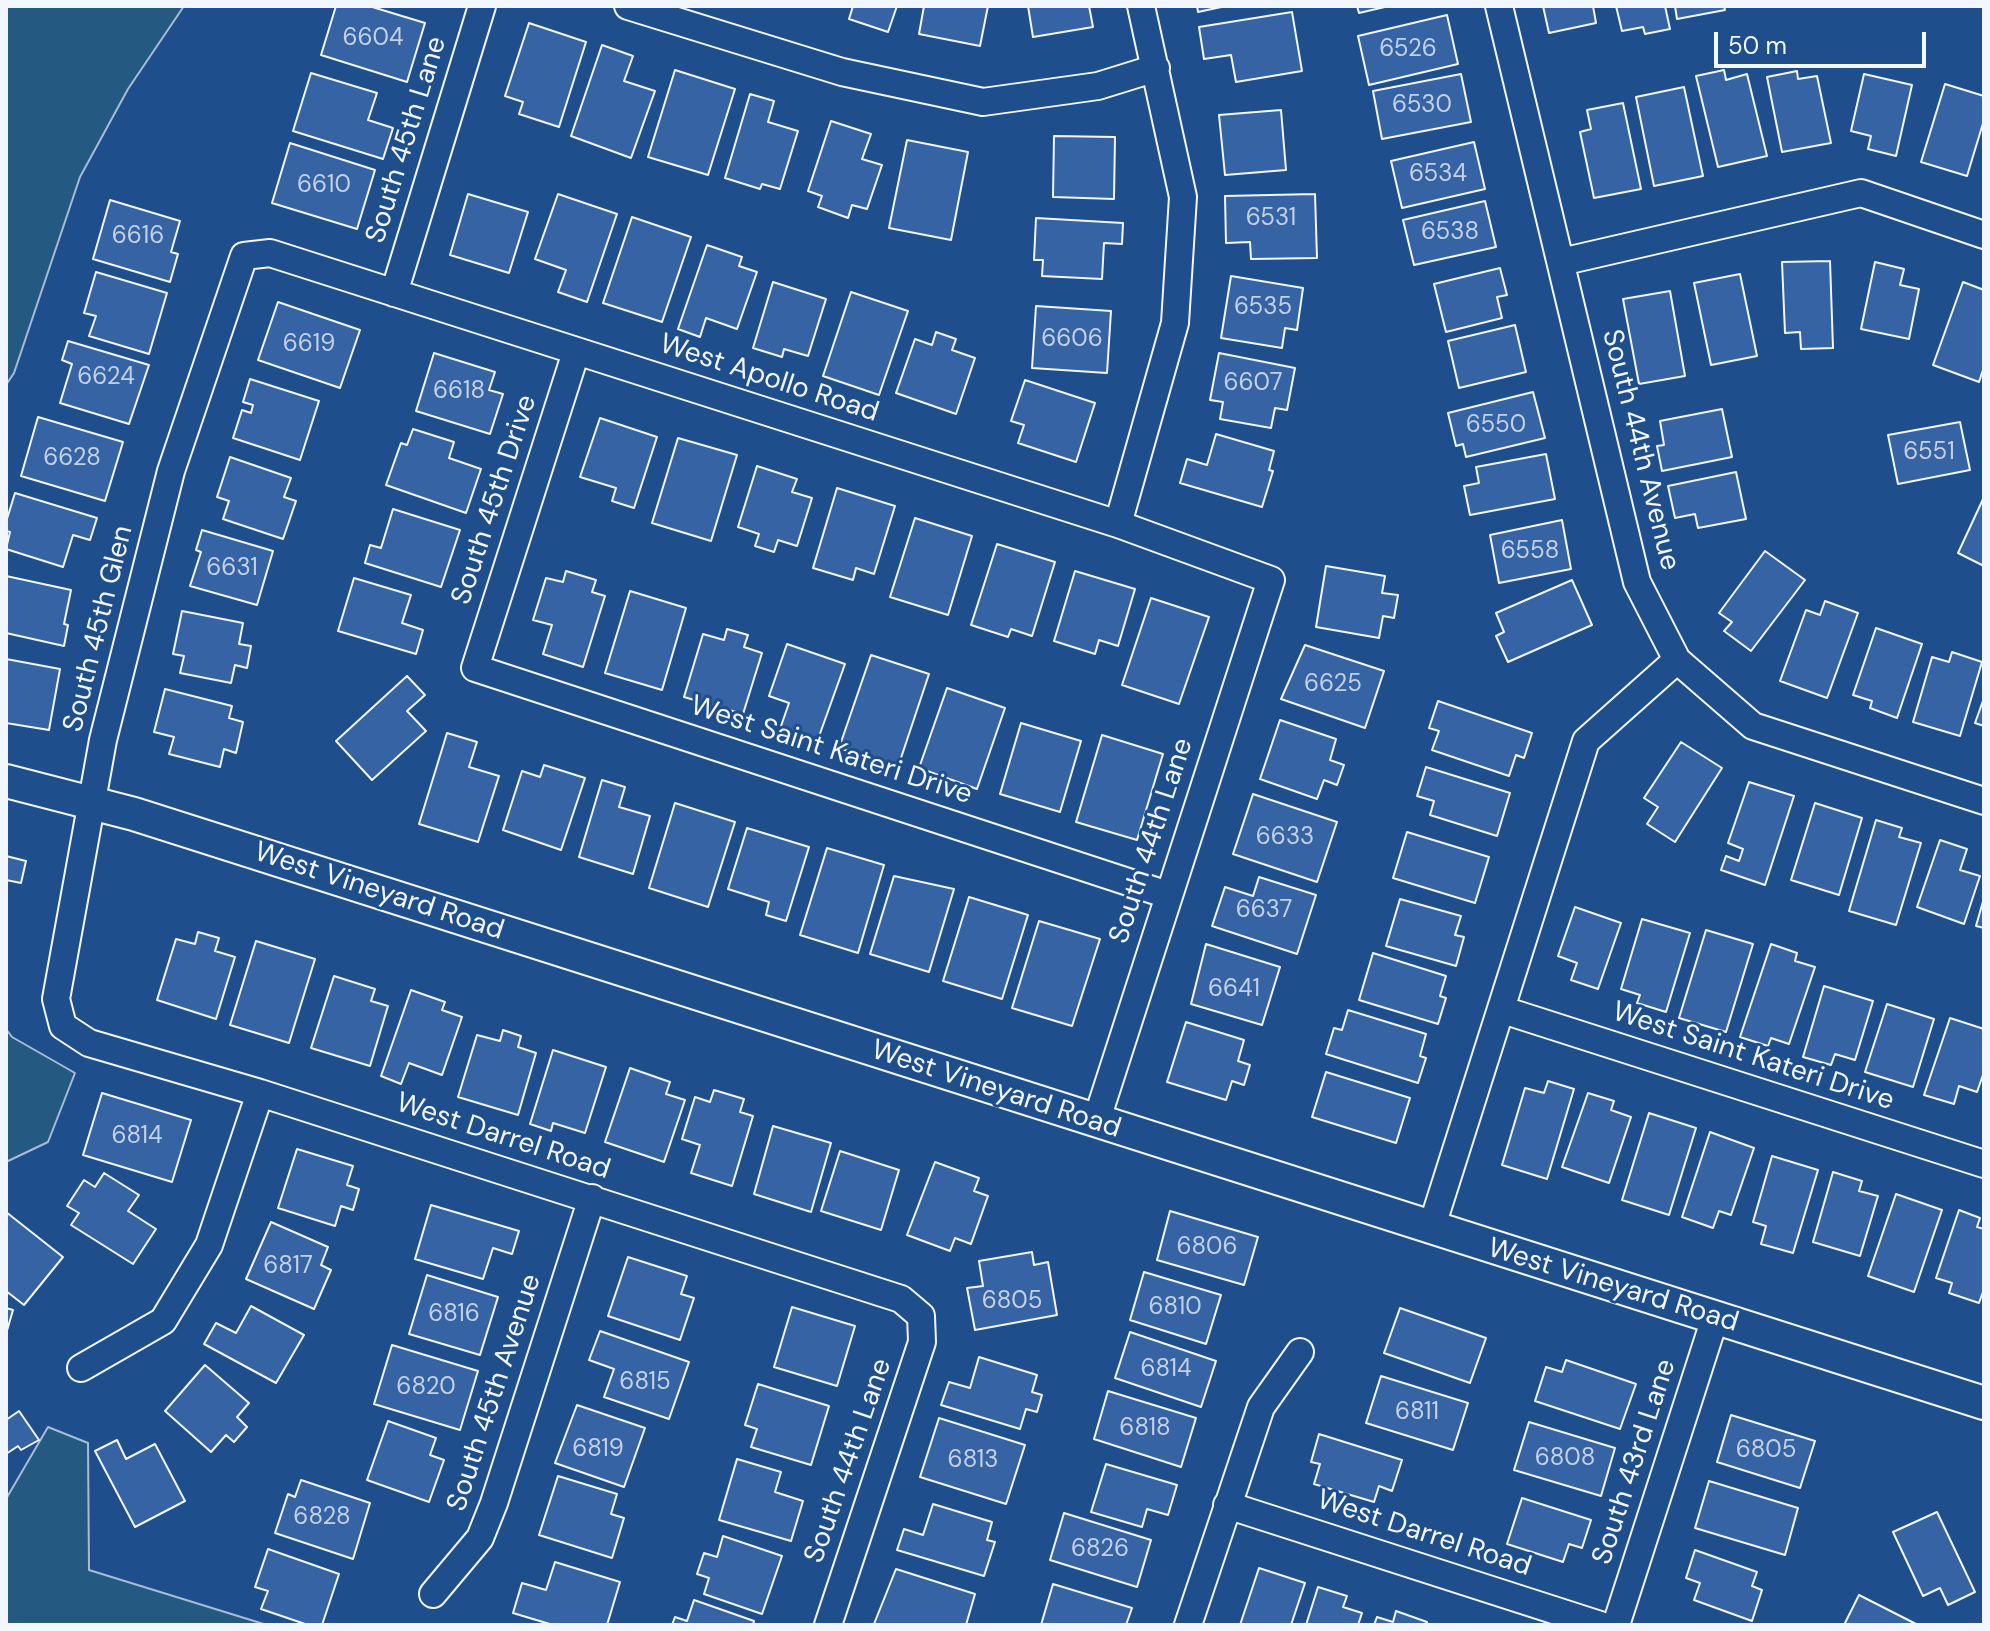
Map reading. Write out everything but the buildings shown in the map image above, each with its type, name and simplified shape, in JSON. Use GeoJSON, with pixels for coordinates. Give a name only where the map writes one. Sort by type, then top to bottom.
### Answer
{"type":"FeatureCollection","features":[{"type":"Feature","properties":{"kind":"street","name":"South 45th Lane"},"geometry":{"type":"LineString","coordinates":[[394,293],[482,6]]}},
{"type":"Feature","properties":{"kind":"street"},"geometry":{"type":"LineString","coordinates":[[628,6],[842,72],[983,102],[1098,86],[1156,68]]}},
{"type":"Feature","properties":{"kind":"street"},"geometry":{"type":"LineString","coordinates":[[1118,524],[1175,323],[1183,197],[1141,6]]}},
{"type":"Feature","properties":{"kind":"street","name":"South 44th Avenue"},"geometry":{"type":"LineString","coordinates":[[1499,6],[1637,582],[1677,660]]}},
{"type":"Feature","properties":{"kind":"street"},"geometry":{"type":"LineString","coordinates":[[1561,262],[1861,193],[1984,235]]}},
{"type":"Feature","properties":{"kind":"street","name":"West Apollo Road"},"geometry":{"type":"LineString","coordinates":[[244,256],[270,253],[1118,524],[1271,580]]}},
{"type":"Feature","properties":{"kind":"street","name":"South 45th Glen"},"geometry":{"type":"LineString","coordinates":[[63,1026],[56,999],[103,740],[171,471],[244,256]]}},
{"type":"Feature","properties":{"kind":"street","name":"South 45th Drive"},"geometry":{"type":"LineString","coordinates":[[475,668],[576,352]]}},
{"type":"Feature","properties":{"kind":"street","name":"South 44th Lane"},"geometry":{"type":"LineString","coordinates":[[1096,1122],[1271,580]]}},
{"type":"Feature","properties":{"kind":"street"},"geometry":{"type":"LineString","coordinates":[[1431,1229],[1586,741],[1677,660],[1753,726],[1984,801]]}},
{"type":"Feature","properties":{"kind":"street","name":"West Saint Kateri Drive"},"geometry":{"type":"LineString","coordinates":[[475,668],[1168,895]]}},
{"type":"Feature","properties":{"kind":"street","name":"West Vineyard Road"},"geometry":{"type":"LineString","coordinates":[[6,781],[92,802],[1984,1403]]}},
{"type":"Feature","properties":{"kind":"street","name":"West Saint Kateri Drive"},"geometry":{"type":"LineString","coordinates":[[1503,1010],[1984,1164]]}},
{"type":"Feature","properties":{"kind":"street","name":"West Darrel Road"},"geometry":{"type":"LineString","coordinates":[[63,1026],[89,1043],[260,1093],[901,1299],[921,1316]]}},
{"type":"Feature","properties":{"kind":"street"},"geometry":{"type":"LineString","coordinates":[[81,1368],[163,1321],[209,1245],[260,1093]]}},
{"type":"Feature","properties":{"kind":"street","name":"South 45th Avenue"},"geometry":{"type":"LineString","coordinates":[[433,1594],[480,1538],[490,1515],[592,1198]]}},
{"type":"Feature","properties":{"kind":"street","name":"South 44th Lane"},"geometry":{"type":"LineString","coordinates":[[828,1625],[922,1342],[921,1316]]}},
{"type":"Feature","properties":{"kind":"street","name":"South 43rd Lane"},"geometry":{"type":"LineString","coordinates":[[1616,1625],[1715,1318]]}},
{"type":"Feature","properties":{"kind":"street"},"geometry":{"type":"LineString","coordinates":[[1188,1625],[1261,1407],[1300,1352]]}},
{"type":"Feature","properties":{"kind":"street","name":"West Darrel Road"},"geometry":{"type":"LineString","coordinates":[[1227,1505],[1600,1625]]}},
{"type":"Feature","properties":{"kind":"shaded area"},"geometry":{"type":"Polygon","coordinates":[[[6,6],[184,6],[128,89],[80,177],[14,373],[6,385],[6,6]]]}},
{"type":"Feature","properties":{"kind":"shaded area"},"geometry":{"type":"Polygon","coordinates":[[[6,1029],[12,1037],[75,1073],[48,1142],[6,1162],[6,1029]]]}},
{"type":"Feature","properties":{"kind":"shaded area"},"geometry":{"type":"Polygon","coordinates":[[[48,1427],[88,1443],[89,1570],[267,1625],[6,1625],[6,1499],[48,1427]]]}}]}
